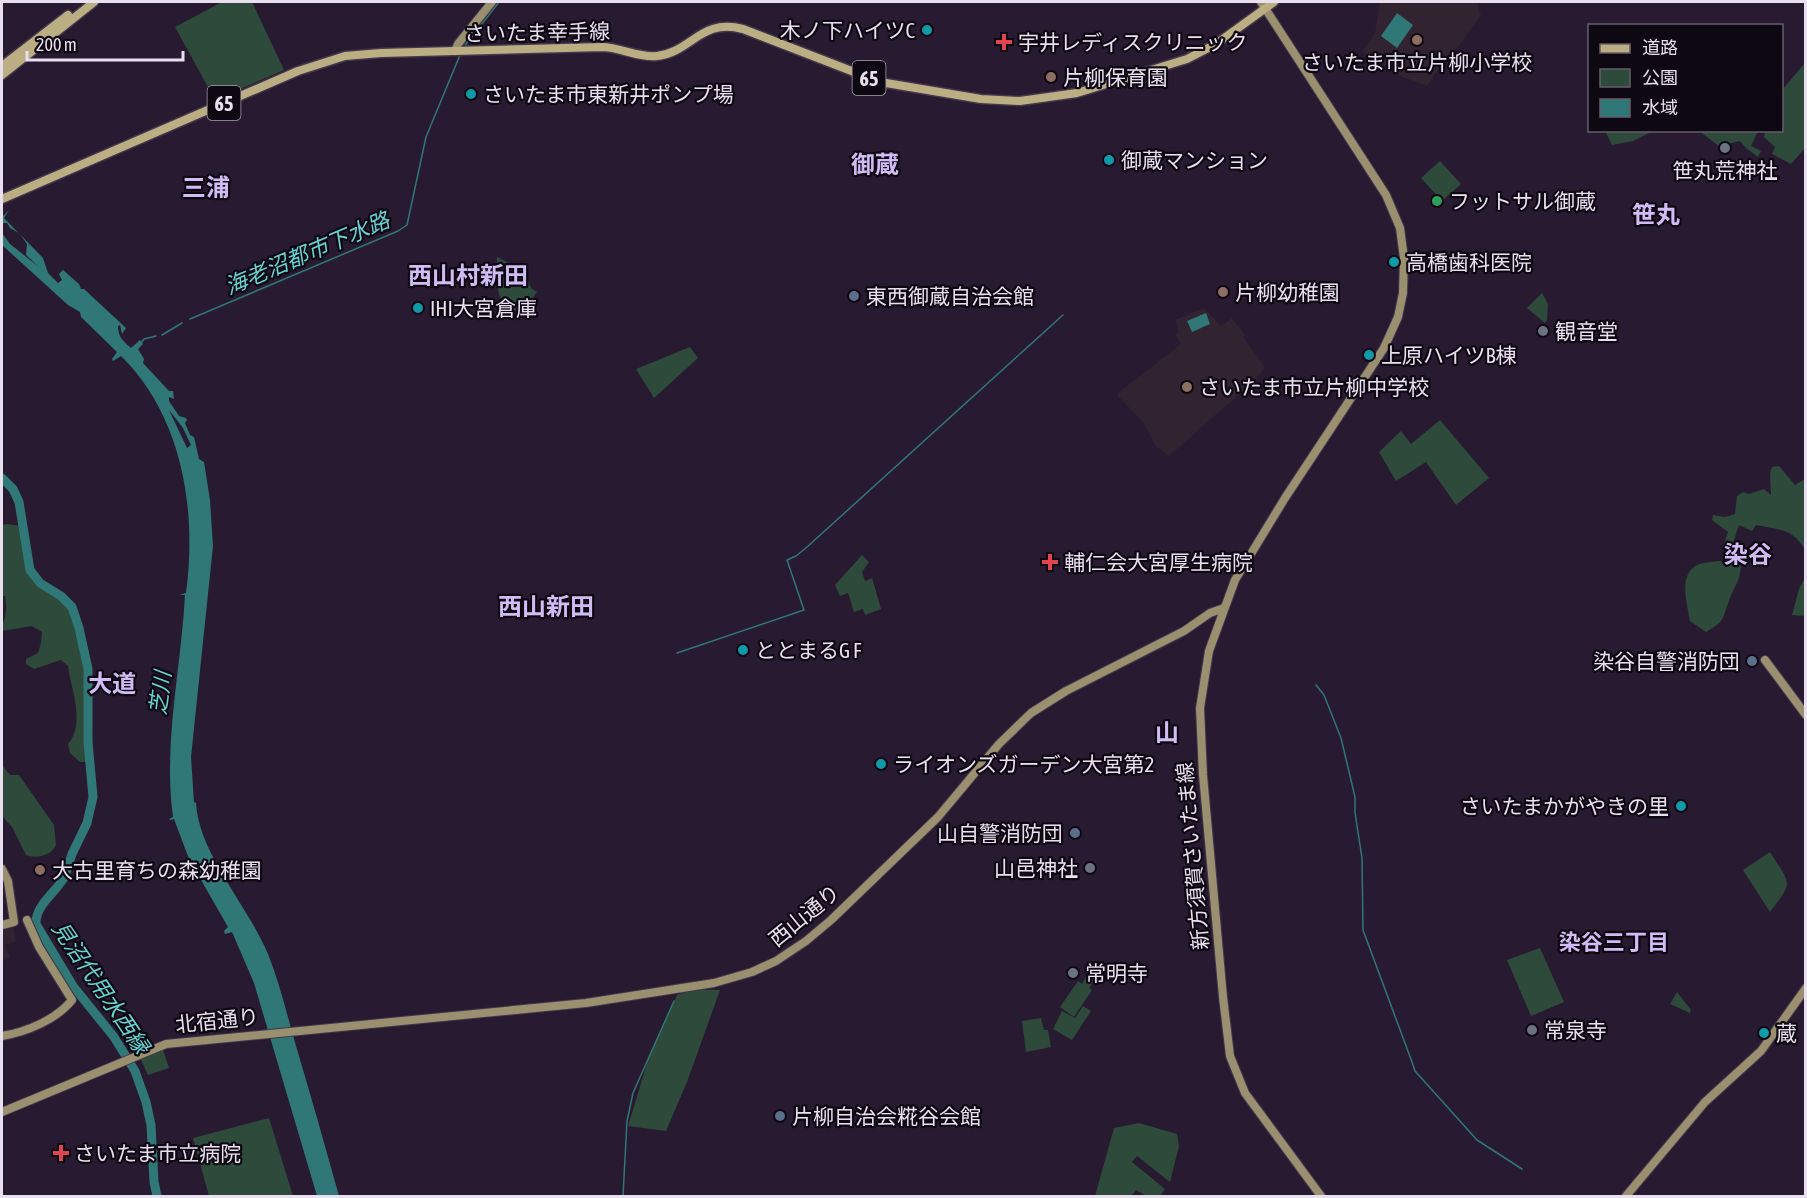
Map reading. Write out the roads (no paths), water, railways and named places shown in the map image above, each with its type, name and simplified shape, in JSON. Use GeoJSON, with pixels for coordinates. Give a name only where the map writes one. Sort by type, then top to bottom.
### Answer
{"type":"FeatureCollection","features":[{"type":"Feature","properties":{"kind":"main road"},"geometry":{"type":"LineString","coordinates":[[2,66],[85,2]]}},
{"type":"Feature","properties":{"kind":"main road"},"geometry":{"type":"LineString","coordinates":[[2,75],[94,2]]}},
{"type":"Feature","properties":{"kind":"main road","name":"さいたま幸手線"},"geometry":{"type":"LineString","coordinates":[[2,199],[315,65],[345,56],[610,47],[655,56],[678,49],[712,28],[728,27],[743,29],[880,82],[981,99],[1020,102],[1077,93],[1179,62],[1216,44],[1263,5],[1274,2]]}},
{"type":"Feature","properties":{"kind":"street"},"geometry":{"type":"LineString","coordinates":[[461,51],[458,44],[492,2]]}},
{"type":"Feature","properties":{"kind":"street","name":"新方須賀さいたま線"},"geometry":{"type":"LineString","coordinates":[[1263,5],[1386,195],[1402,239],[1405,282],[1400,311],[1384,348],[1251,551],[1235,580],[1205,667],[1200,719],[1227,1044],[1245,1093],[1321,1197]]}},
{"type":"Feature","properties":{"kind":"street","name":"西山通り"},"geometry":{"type":"LineString","coordinates":[[306,1030],[520,1011],[600,1001],[714,983],[752,972],[776,961],[823,927],[929,827],[999,744],[1031,713],[1066,690],[1184,632],[1215,610],[1224,608]]}},
{"type":"Feature","properties":{"kind":"street"},"geometry":{"type":"LineString","coordinates":[[1765,660],[1806,715]]}},
{"type":"Feature","properties":{"kind":"street"},"geometry":{"type":"LineString","coordinates":[[2,869],[8,881],[14,922],[2,925]]}},
{"type":"Feature","properties":{"kind":"street"},"geometry":{"type":"LineString","coordinates":[[2,1036],[18,1033],[46,1020],[72,1001],[39,948],[27,920]]}},
{"type":"Feature","properties":{"kind":"street"},"geometry":{"type":"LineString","coordinates":[[1626,1197],[1705,1102],[1761,1051],[1806,988]]}},
{"type":"Feature","properties":{"kind":"street","name":"北宿通り"},"geometry":{"type":"LineString","coordinates":[[2,1112],[166,1044],[306,1030]]}},
{"type":"Feature","properties":{"kind":"water"},"geometry":{"type":"Polygon","coordinates":[[[1397,13],[1413,25],[1397,48],[1381,36],[1397,13]]]}},
{"type":"Feature","properties":{"kind":"water"},"geometry":{"type":"Polygon","coordinates":[[[9,210],[4,218],[18,233],[7,223],[3,223],[3,216],[9,210]]]}},
{"type":"Feature","properties":{"kind":"water"},"geometry":{"type":"Polygon","coordinates":[[[2,233],[10,244],[39,267],[26,255],[27,244],[20,235],[43,258],[48,273],[58,283],[62,280],[59,274],[63,270],[126,328],[122,334],[120,325],[118,326],[119,333],[131,348],[140,340],[143,344],[138,349],[144,359],[143,363],[169,391],[173,391],[174,399],[169,397],[169,401],[179,416],[186,418],[185,423],[190,435],[194,437],[199,459],[204,462],[210,500],[213,546],[191,757],[194,802],[199,822],[215,860],[268,954],[339,1196],[317,1196],[254,983],[232,932],[225,934],[224,931],[228,927],[189,859],[174,819],[169,819],[173,817],[170,789],[171,734],[185,595],[179,595],[186,593],[189,562],[187,498],[172,436],[159,407],[142,380],[121,356],[113,361],[117,352],[81,317],[80,312],[68,305],[2,245],[2,233]],[[169,410],[187,448],[191,445],[183,428],[169,410]]]}},
{"type":"Feature","properties":{"kind":"water"},"geometry":{"type":"Polygon","coordinates":[[[1206,313],[1210,324],[1192,332],[1187,321],[1206,313]]]}},
{"type":"Feature","properties":{"kind":"waterway","name":"海老沼都市下水路"},"geometry":{"type":"LineString","coordinates":[[463,48],[499,2]]}},
{"type":"Feature","properties":{"kind":"waterway","name":"海老沼都市下水路"},"geometry":{"type":"LineString","coordinates":[[190,319],[398,231],[407,225],[426,137],[460,55]]}},
{"type":"Feature","properties":{"kind":"waterway"},"geometry":{"type":"LineString","coordinates":[[677,653],[804,610],[787,560],[807,547],[1063,315]]}},
{"type":"Feature","properties":{"kind":"waterway","name":"海老沼都市下水路"},"geometry":{"type":"LineString","coordinates":[[162,335],[182,323]]}},
{"type":"Feature","properties":{"kind":"waterway","name":"海老沼都市下水路"},"geometry":{"type":"LineString","coordinates":[[141,343],[144,339],[156,336]]}},
{"type":"Feature","properties":{"kind":"waterway","name":"見沼代用水西縁"},"geometry":{"type":"LineString","coordinates":[[2,478],[13,489],[19,502],[30,570],[40,583],[61,596],[72,607],[88,669],[88,742],[93,797],[87,823],[72,854],[65,876],[42,905],[36,924],[73,986],[114,1037],[135,1071],[151,1125],[154,1182],[157,1196]]}},
{"type":"Feature","properties":{"kind":"waterway"},"geometry":{"type":"LineString","coordinates":[[1316,685],[1324,695],[1341,738],[1355,797],[1355,813],[1362,858],[1363,930],[1415,1071],[1477,1140],[1522,1169]]}},
{"type":"Feature","properties":{"kind":"waterway"},"geometry":{"type":"LineString","coordinates":[[623,1196],[627,1121],[633,1093],[674,1001]]}},
{"type":"Feature","properties":{"kind":"place","name":"木ノ下ハイツC"},"geometry":{"type":"Point","coordinates":[927,30]}},
{"type":"Feature","properties":{"kind":"place","name":"さいたま市立片柳小学校"},"geometry":{"type":"Point","coordinates":[1417,40]}},
{"type":"Feature","properties":{"kind":"place","name":"宇井レディスクリニック"},"geometry":{"type":"Point","coordinates":[1004,42]}},
{"type":"Feature","properties":{"kind":"place","name":"片柳保育園"},"geometry":{"type":"Point","coordinates":[1051,77]}},
{"type":"Feature","properties":{"kind":"place","name":"さいたま市東新井ポンプ場"},"geometry":{"type":"Point","coordinates":[471,94]}},
{"type":"Feature","properties":{"kind":"place","name":"笹丸荒神社"},"geometry":{"type":"Point","coordinates":[1725,148]}},
{"type":"Feature","properties":{"kind":"place","name":"御蔵マンション"},"geometry":{"type":"Point","coordinates":[1109,160]}},
{"type":"Feature","properties":{"kind":"place","name":"フットサル御蔵"},"geometry":{"type":"Point","coordinates":[1437,201]}},
{"type":"Feature","properties":{"kind":"place","name":"高橋歯科医院"},"geometry":{"type":"Point","coordinates":[1394,262]}},
{"type":"Feature","properties":{"kind":"place","name":"片柳幼稚園"},"geometry":{"type":"Point","coordinates":[1223,292]}},
{"type":"Feature","properties":{"kind":"place","name":"東西御蔵自治会館"},"geometry":{"type":"Point","coordinates":[854,296]}},
{"type":"Feature","properties":{"kind":"place","name":"IHI大宮倉庫"},"geometry":{"type":"Point","coordinates":[418,308]}},
{"type":"Feature","properties":{"kind":"place","name":"観音堂"},"geometry":{"type":"Point","coordinates":[1543,331]}},
{"type":"Feature","properties":{"kind":"place","name":"上原ハイツB棟"},"geometry":{"type":"Point","coordinates":[1369,355]}},
{"type":"Feature","properties":{"kind":"place","name":"さいたま市立片柳中学校"},"geometry":{"type":"Point","coordinates":[1187,387]}},
{"type":"Feature","properties":{"kind":"place","name":"輔仁会大宮厚生病院"},"geometry":{"type":"Point","coordinates":[1050,562]}},
{"type":"Feature","properties":{"kind":"place","name":"ととまるG F"},"geometry":{"type":"Point","coordinates":[743,650]}},
{"type":"Feature","properties":{"kind":"place","name":"染谷自警消防団"},"geometry":{"type":"Point","coordinates":[1752,661]}},
{"type":"Feature","properties":{"kind":"place","name":"ライオンズガーデン大宮第2"},"geometry":{"type":"Point","coordinates":[881,764]}},
{"type":"Feature","properties":{"kind":"place","name":"さいたまかがやきの里"},"geometry":{"type":"Point","coordinates":[1681,806]}},
{"type":"Feature","properties":{"kind":"place","name":"山自警消防団"},"geometry":{"type":"Point","coordinates":[1075,833]}},
{"type":"Feature","properties":{"kind":"place","name":"山邑神社"},"geometry":{"type":"Point","coordinates":[1090,868]}},
{"type":"Feature","properties":{"kind":"place","name":"大古里育ちの森幼稚園"},"geometry":{"type":"Point","coordinates":[40,870]}},
{"type":"Feature","properties":{"kind":"place","name":"常明寺"},"geometry":{"type":"Point","coordinates":[1073,973]}},
{"type":"Feature","properties":{"kind":"place","name":"常泉寺"},"geometry":{"type":"Point","coordinates":[1532,1030]}},
{"type":"Feature","properties":{"kind":"place","name":"蔵"},"geometry":{"type":"Point","coordinates":[1764,1033]}},
{"type":"Feature","properties":{"kind":"place","name":"片柳自治会糀谷会館"},"geometry":{"type":"Point","coordinates":[780,1116]}},
{"type":"Feature","properties":{"kind":"place","name":"さいたま市立病院"},"geometry":{"type":"Point","coordinates":[61,1153]}},
{"type":"Feature","properties":{"kind":"district","name":"御蔵"},"geometry":{"type":"Point","coordinates":[875,164]}},
{"type":"Feature","properties":{"kind":"district","name":"三浦"},"geometry":{"type":"Point","coordinates":[206,187]}},
{"type":"Feature","properties":{"kind":"district","name":"笹丸"},"geometry":{"type":"Point","coordinates":[1656,214]}},
{"type":"Feature","properties":{"kind":"district","name":"西山村新田"},"geometry":{"type":"Point","coordinates":[468,275]}},
{"type":"Feature","properties":{"kind":"district","name":"染谷"},"geometry":{"type":"Point","coordinates":[1748,554]}},
{"type":"Feature","properties":{"kind":"district","name":"西山新田"},"geometry":{"type":"Point","coordinates":[546,606]}},
{"type":"Feature","properties":{"kind":"district","name":"大道"},"geometry":{"type":"Point","coordinates":[112,683]}},
{"type":"Feature","properties":{"kind":"district","name":"山"},"geometry":{"type":"Point","coordinates":[1167,732]}},
{"type":"Feature","properties":{"kind":"district","name":"染谷三丁目"},"geometry":{"type":"Point","coordinates":[1614,942]}},
{"type":"Feature","properties":{"kind":"water label","name":"芝川"},"geometry":{"type":"Point","coordinates":[160,693]}}]}
